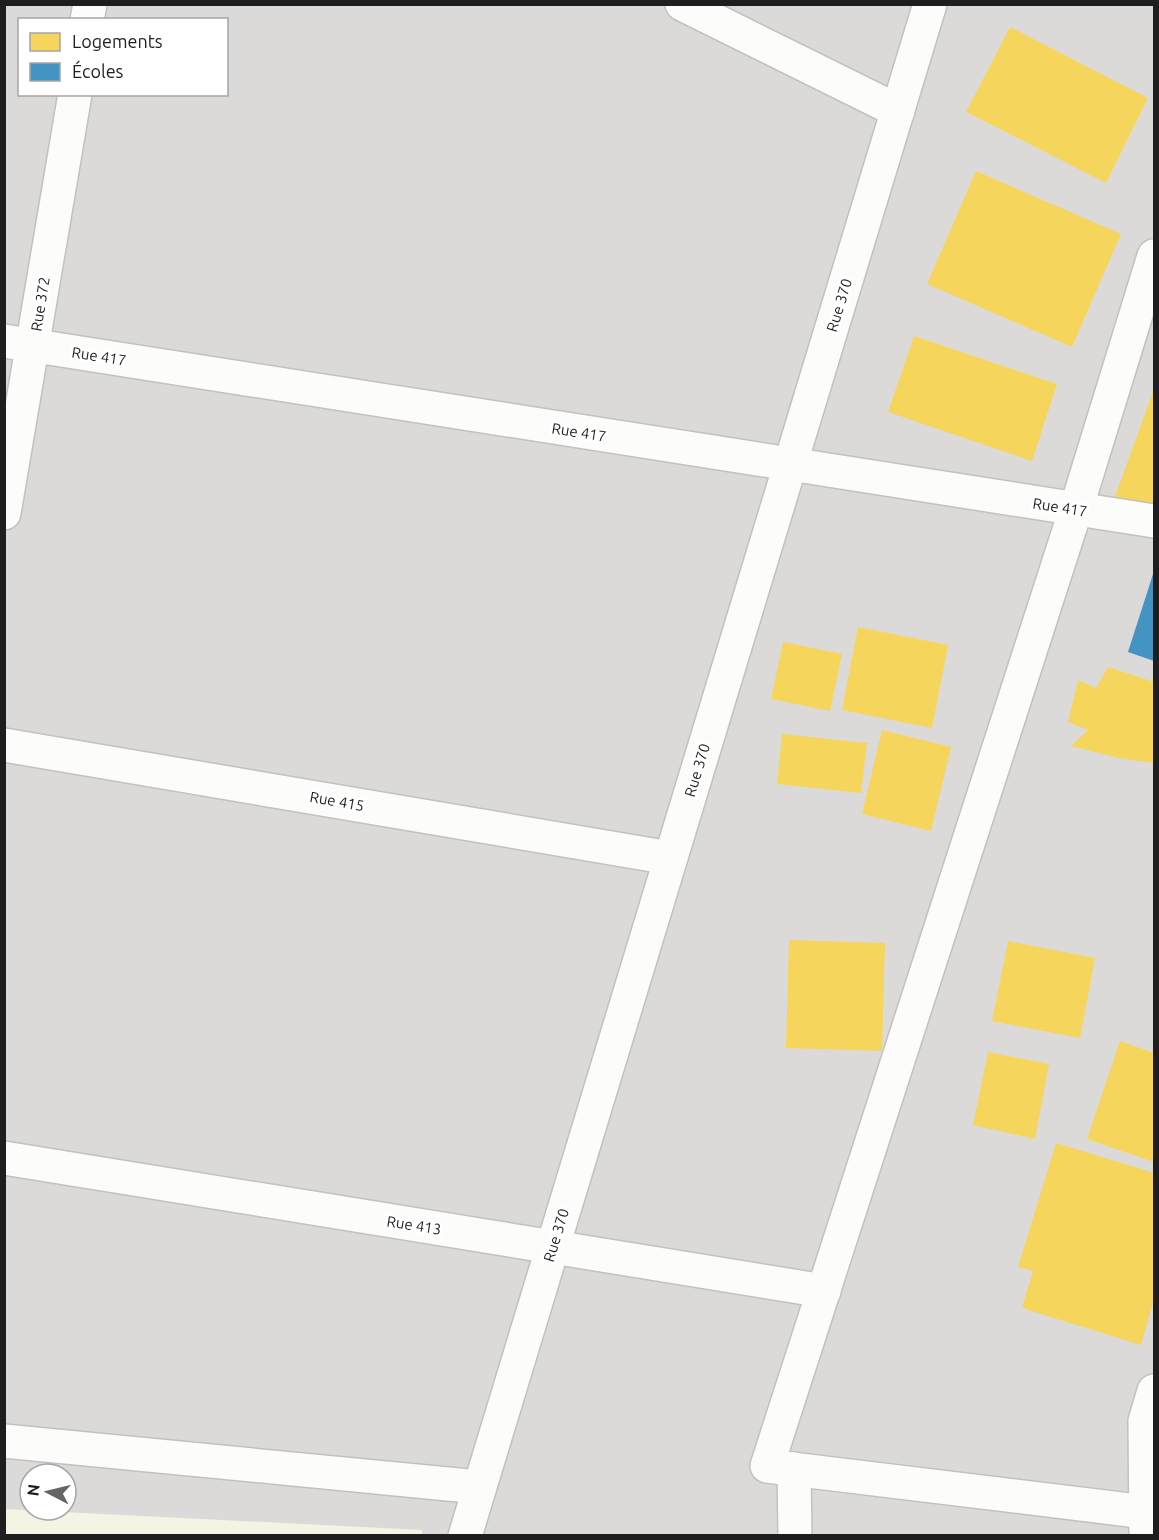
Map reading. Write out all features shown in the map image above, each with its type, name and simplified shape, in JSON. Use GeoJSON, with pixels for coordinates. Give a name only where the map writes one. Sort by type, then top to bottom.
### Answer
{"type":"FeatureCollection","features":[{"type":"Feature","properties":{"kind":"street"},"geometry":{"type":"LineString","coordinates":[[682,4],[898,111]]}},
{"type":"Feature","properties":{"kind":"street","name":"Rue 370"},"geometry":{"type":"LineString","coordinates":[[465,1536],[930,4]]}},
{"type":"Feature","properties":{"kind":"street","name":"Rue 372"},"geometry":{"type":"LineString","coordinates":[[4,513],[19,344],[75,96]]}},
{"type":"Feature","properties":{"kind":"street"},"geometry":{"type":"LineString","coordinates":[[1155,256],[1076,509],[767,1466],[1149,1520],[1145,1421],[1155,1391]]}},
{"type":"Feature","properties":{"kind":"street","name":"Rue 417"},"geometry":{"type":"LineString","coordinates":[[19,344],[1155,521]]}},
{"type":"Feature","properties":{"kind":"street","name":"Rue 415"},"geometry":{"type":"LineString","coordinates":[[4,745],[670,858]]}},
{"type":"Feature","properties":{"kind":"street","name":"Rue 413"},"geometry":{"type":"LineString","coordinates":[[4,1158],[824,1291]]}},
{"type":"Feature","properties":{"kind":"street"},"geometry":{"type":"LineString","coordinates":[[4,1441],[480,1487]]}},
{"type":"Feature","properties":{"kind":"street"},"geometry":{"type":"LineString","coordinates":[[794,1469],[795,1536]]}},
{"type":"Feature","properties":{"kind":"shaded area"},"geometry":{"type":"Polygon","coordinates":[[[5,5],[1154,5],[1154,1535],[5,1535],[5,5]]]}},
{"type":"Feature","properties":{"kind":"shaded area"},"geometry":{"type":"Polygon","coordinates":[[[4,1509],[18,1510],[18,1522],[78,1522],[78,1513],[422,1530],[422,1535],[5,1535],[4,1509]]]}},
{"type":"Feature","properties":{"kind":"building: Logements"},"geometry":{"type":"Polygon","coordinates":[[[1010,27],[1148,98],[1106,183],[966,112],[1010,27]]]}},
{"type":"Feature","properties":{"kind":"building: Logements"},"geometry":{"type":"Polygon","coordinates":[[[976,171],[1121,234],[1072,347],[927,284],[976,171]]]}},
{"type":"Feature","properties":{"kind":"building: Logements"},"geometry":{"type":"Polygon","coordinates":[[[914,336],[1057,384],[1032,461],[888,412],[914,336]]]}},
{"type":"Feature","properties":{"kind":"building: Logements"},"geometry":{"type":"Polygon","coordinates":[[[1154,389],[1154,508],[1113,502],[1154,389]]]}},
{"type":"Feature","properties":{"kind":"building: Logements"},"geometry":{"type":"Polygon","coordinates":[[[858,627],[948,645],[932,728],[842,710],[858,627]]]}},
{"type":"Feature","properties":{"kind":"building: Logements"},"geometry":{"type":"Polygon","coordinates":[[[783,642],[842,654],[830,711],[771,699],[783,642]]]}},
{"type":"Feature","properties":{"kind":"building: Logements"},"geometry":{"type":"Polygon","coordinates":[[[1108,667],[1154,682],[1154,763],[1119,758],[1071,746],[1088,730],[1068,722],[1078,680],[1096,688],[1108,667]]]}},
{"type":"Feature","properties":{"kind":"building: Logements"},"geometry":{"type":"Polygon","coordinates":[[[882,730],[951,747],[931,831],[862,814],[882,730]]]}},
{"type":"Feature","properties":{"kind":"building: Logements"},"geometry":{"type":"Polygon","coordinates":[[[782,734],[867,743],[861,793],[777,784],[782,734]]]}},
{"type":"Feature","properties":{"kind":"building: Logements"},"geometry":{"type":"Polygon","coordinates":[[[789,940],[885,943],[882,1051],[786,1048],[789,940]]]}},
{"type":"Feature","properties":{"kind":"building: Logements"},"geometry":{"type":"Polygon","coordinates":[[[1008,941],[1095,958],[1080,1038],[992,1021],[1008,941]]]}},
{"type":"Feature","properties":{"kind":"building: Logements"},"geometry":{"type":"Polygon","coordinates":[[[1120,1041],[1154,1053],[1154,1162],[1087,1139],[1120,1041]]]}},
{"type":"Feature","properties":{"kind":"building: Logements"},"geometry":{"type":"Polygon","coordinates":[[[988,1052],[1049,1064],[1035,1139],[973,1125],[988,1052]]]}},
{"type":"Feature","properties":{"kind":"building: Logements"},"geometry":{"type":"Polygon","coordinates":[[[1056,1143],[1154,1173],[1154,1299],[1141,1345],[1022,1308],[1033,1271],[1018,1267],[1056,1143]]]}},
{"type":"Feature","properties":{"kind":"building: Écoles"},"geometry":{"type":"Polygon","coordinates":[[[1154,571],[1154,661],[1128,652],[1154,571]]]}}]}
